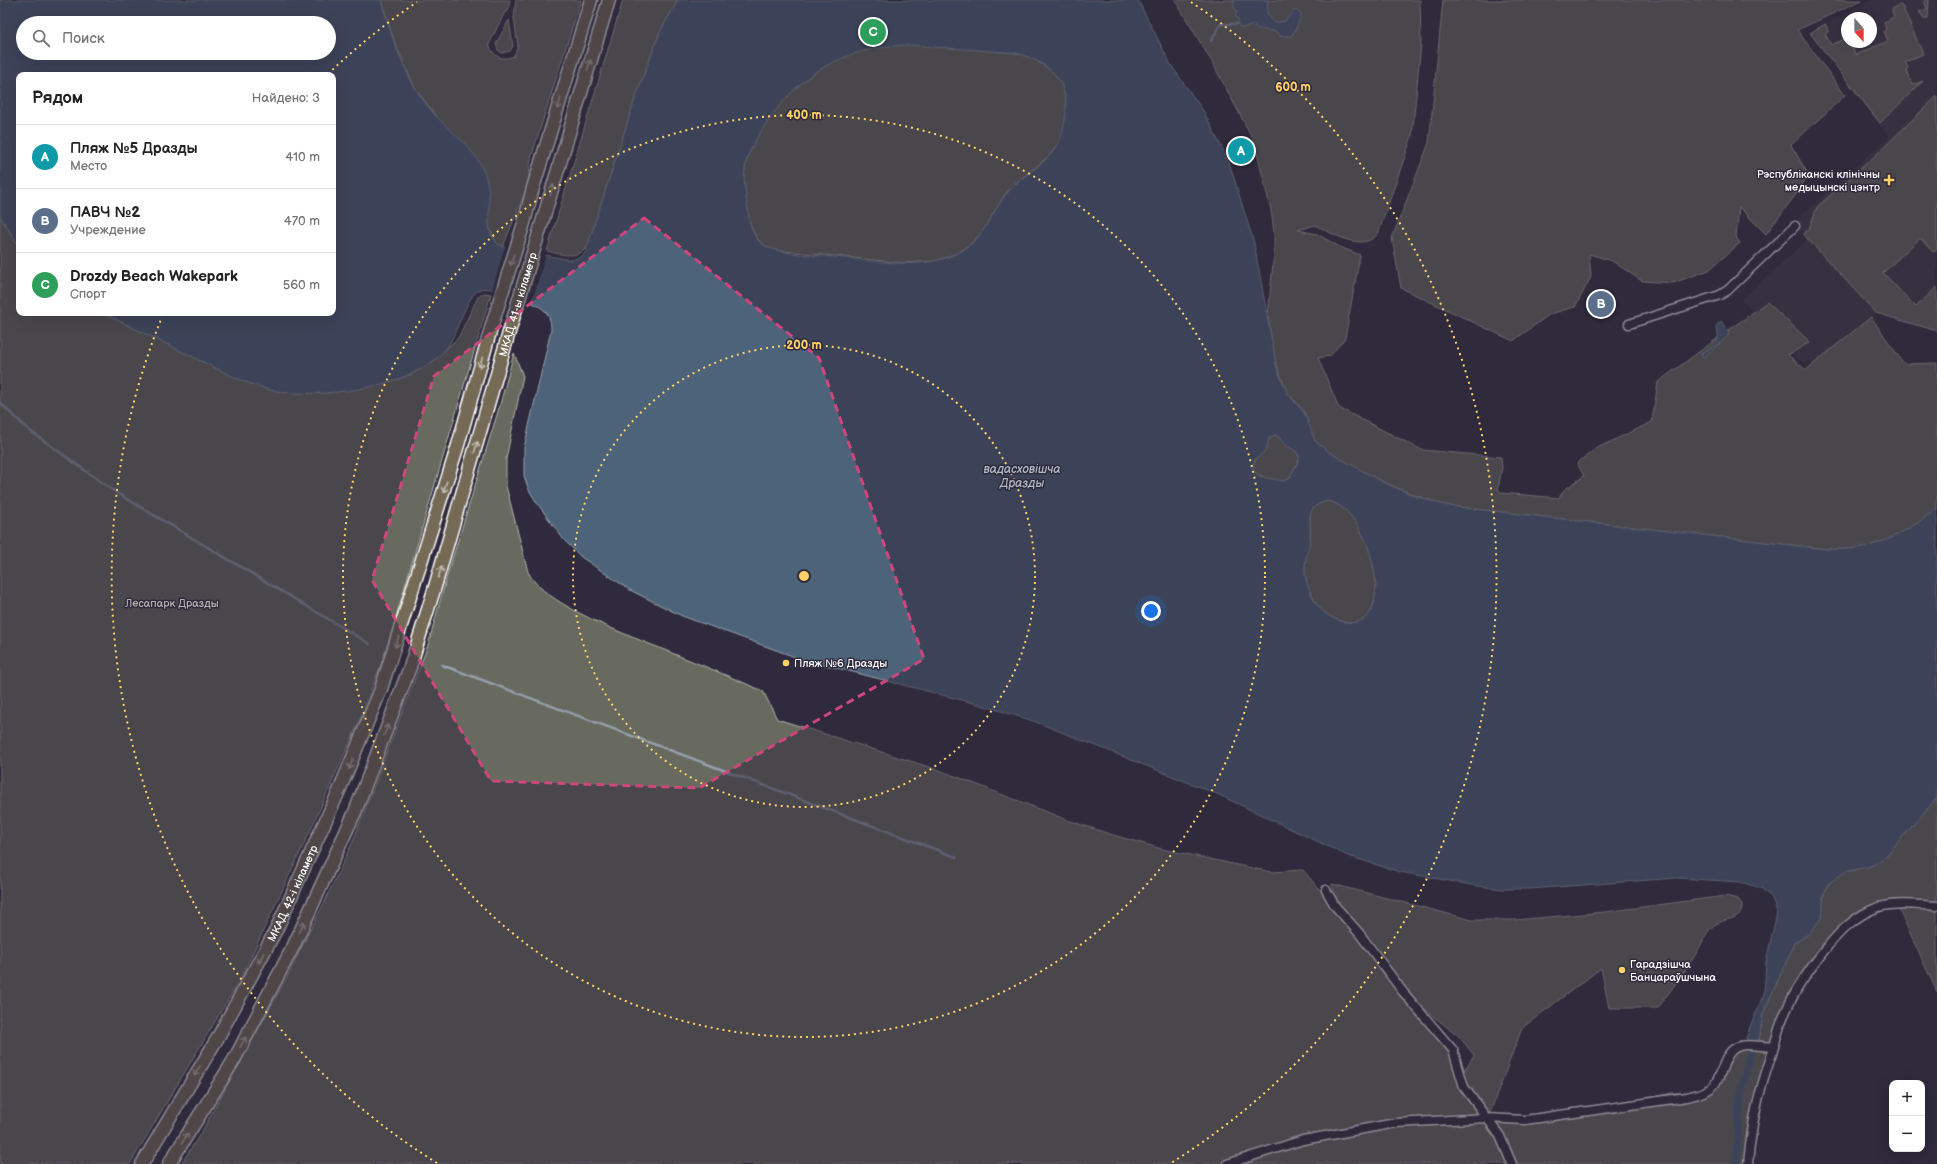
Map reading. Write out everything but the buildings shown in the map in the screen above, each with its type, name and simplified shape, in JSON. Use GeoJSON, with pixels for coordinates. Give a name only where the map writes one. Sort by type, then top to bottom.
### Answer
{"type":"FeatureCollection","features":[{"type":"Feature","properties":{"kind":"highway","name":"МКАД, 41-ы кіламетр"},"geometry":{"type":"LineString","coordinates":[[408,605],[458,445],[492,325],[591,0]]}},
{"type":"Feature","properties":{"kind":"highway","name":"МКАД, 41-ы кіламетр"},"geometry":{"type":"LineString","coordinates":[[428,609],[609,0]]}},
{"type":"Feature","properties":{"kind":"highway","name":"МКАД, 42-і кіламетр"},"geometry":{"type":"LineString","coordinates":[[142,1164],[216,1039],[276,930],[366,729],[394,653],[408,605]]}},
{"type":"Feature","properties":{"kind":"highway","name":"МКАД, 42-і кіламетр"},"geometry":{"type":"LineString","coordinates":[[169,1164],[234,1060],[294,945],[354,812],[410,667],[428,609]]}},
{"type":"Feature","properties":{"kind":"street"},"geometry":{"type":"LineString","coordinates":[[1629,324],[1728,290],[1795,226]]}},
{"type":"Feature","properties":{"kind":"street"},"geometry":{"type":"LineString","coordinates":[[1326,890],[1335,906],[1359,933],[1403,992],[1453,1050],[1464,1087],[1500,1136],[1512,1164]]}},
{"type":"Feature","properties":{"kind":"street"},"geometry":{"type":"LineString","coordinates":[[1748,1164],[1752,1126],[1758,1094],[1771,1047],[1786,1011],[1811,967],[1839,933],[1852,921],[1880,907],[1898,905],[1937,906]]}},
{"type":"Feature","properties":{"kind":"street"},"geometry":{"type":"LineString","coordinates":[[1227,1164],[1303,1140],[1396,1123],[1487,1118],[1525,1120],[1556,1117],[1701,1094],[1712,1087],[1719,1077],[1728,1053],[1741,1045],[1771,1047]]}},
{"type":"Feature","properties":{"kind":"highlighted area"},"geometry":{"type":"Polygon","coordinates":[[[644,218],[819,358],[924,659],[699,788],[491,781],[372,580],[434,376],[644,218]]]}},
{"type":"Feature","properties":{"kind":"shaded area","name":"Рэспубліканскі клінічны медыцынскі цэнтр"},"geometry":{"type":"Polygon","coordinates":[[[1868,0],[1937,0],[1937,331],[1876,313],[1822,360],[1801,362],[1741,300],[1807,240],[1792,223],[1889,137],[1810,33],[1841,15],[1841,48],[1877,48],[1877,12],[1847,12],[1868,0]]]}},
{"type":"Feature","properties":{"kind":"green space"},"geometry":{"type":"Polygon","coordinates":[[[381,0],[510,0],[508,11],[505,12],[489,44],[493,52],[498,57],[506,58],[514,56],[518,46],[514,18],[516,0],[581,0],[531,158],[527,187],[503,247],[496,243],[489,227],[480,163],[472,152],[439,120],[415,88],[395,43],[381,0]]]}},
{"type":"Feature","properties":{"kind":"green space"},"geometry":{"type":"Polygon","coordinates":[[[623,0],[678,0],[660,32],[637,93],[587,247],[578,254],[573,255],[547,251],[623,0]]]}},
{"type":"Feature","properties":{"kind":"green space"},"geometry":{"type":"Polygon","coordinates":[[[816,0],[925,45],[1016,53],[1031,57],[1053,72],[1061,83],[1067,110],[1062,136],[1056,147],[1048,157],[1013,185],[1005,194],[982,233],[960,252],[935,261],[904,263],[775,250],[763,244],[752,230],[749,218],[744,173],[749,153],[756,138],[766,122],[791,93],[805,80],[832,62],[816,0]]]}},
{"type":"Feature","properties":{"kind":"green space"},"geometry":{"type":"Polygon","coordinates":[[[1175,0],[1420,0],[1421,43],[1412,136],[1378,234],[1364,242],[1356,242],[1347,240],[1315,225],[1298,230],[1317,234],[1340,247],[1360,255],[1345,338],[1330,356],[1318,358],[1339,408],[1422,450],[1501,457],[1502,468],[1498,489],[1502,493],[1559,498],[1564,490],[1584,476],[1577,463],[1597,448],[1652,422],[1658,382],[1767,302],[1810,342],[1788,355],[1806,370],[1871,317],[1904,364],[1937,363],[1937,509],[1911,527],[1886,540],[1858,548],[1826,549],[1449,506],[1384,482],[1323,448],[1315,441],[1311,434],[1303,410],[1287,392],[1274,358],[1268,315],[1274,253],[1274,232],[1271,210],[1254,141],[1212,62],[1175,0]]]}},
{"type":"Feature","properties":{"kind":"green space"},"geometry":{"type":"Polygon","coordinates":[[[1443,0],[1862,0],[1797,30],[1845,95],[1791,145],[1808,174],[1800,189],[1766,234],[1739,207],[1736,237],[1740,243],[1709,270],[1673,283],[1642,281],[1612,261],[1589,254],[1591,277],[1575,307],[1550,314],[1513,341],[1401,288],[1392,238],[1429,143],[1443,0]]]}},
{"type":"Feature","properties":{"kind":"green space"},"geometry":{"type":"Polygon","coordinates":[[[1924,0],[1929,0],[1928,18],[1925,19],[1919,12],[1927,9],[1924,0]]]}},
{"type":"Feature","properties":{"kind":"green space"},"geometry":{"type":"Polygon","coordinates":[[[1899,5],[1902,6],[1923,54],[1905,62],[1908,68],[1906,70],[1912,85],[1923,81],[1880,123],[1810,33],[1825,24],[1829,31],[1825,34],[1831,45],[1841,41],[1841,48],[1852,48],[1856,55],[1872,48],[1877,48],[1877,46],[1888,41],[1884,31],[1886,30],[1884,22],[1894,17],[1892,9],[1899,5]]]}},
{"type":"Feature","properties":{"kind":"green space"},"geometry":{"type":"Polygon","coordinates":[[[509,20],[513,46],[510,51],[502,53],[498,50],[496,44],[509,20]]]}},
{"type":"Feature","properties":{"kind":"green space"},"geometry":{"type":"Polygon","coordinates":[[[1937,96],[1937,250],[1933,252],[1920,238],[1883,273],[1916,307],[1937,287],[1937,331],[1876,313],[1803,234],[1809,229],[1817,207],[1876,155],[1937,96]]]}},
{"type":"Feature","properties":{"kind":"green space","name":"Лесапарк Дразды"},"geometry":{"type":"Polygon","coordinates":[[[0,216],[16,241],[16,316],[109,316],[236,378],[259,387],[282,392],[327,393],[399,379],[412,374],[432,362],[458,338],[478,297],[484,293],[491,294],[386,651],[361,717],[311,829],[241,978],[130,1164],[0,1164],[0,216]]]}},
{"type":"Feature","properties":{"kind":"green space"},"geometry":{"type":"Polygon","coordinates":[[[514,353],[523,376],[506,459],[506,486],[528,572],[537,584],[551,596],[590,619],[612,629],[763,691],[777,719],[942,771],[1070,821],[1113,835],[1162,849],[1271,872],[1303,870],[1356,933],[1446,1049],[1461,1075],[1474,1055],[1458,1035],[1434,1017],[1405,990],[1339,908],[1332,884],[1472,920],[1515,920],[1605,912],[1725,896],[1738,899],[1742,904],[1740,914],[1712,927],[1705,936],[1688,966],[1658,1008],[1609,1008],[1601,968],[1522,1028],[1488,1118],[1584,1113],[1672,1093],[1705,1091],[1735,1048],[1773,1046],[1759,1040],[1763,1013],[1795,943],[1810,933],[1828,884],[1845,872],[1871,866],[1884,858],[1937,798],[1937,992],[1897,905],[1880,907],[1852,921],[1798,989],[1758,1094],[1748,1164],[181,1164],[202,1131],[285,981],[353,841],[428,645],[447,576],[499,408],[514,353]]]}},
{"type":"Feature","properties":{"kind":"green space"},"geometry":{"type":"Polygon","coordinates":[[[1275,435],[1295,450],[1299,456],[1298,462],[1290,478],[1285,481],[1277,481],[1267,478],[1258,474],[1253,469],[1255,461],[1261,450],[1275,435]]]}},
{"type":"Feature","properties":{"kind":"green space"},"geometry":{"type":"Polygon","coordinates":[[[1328,501],[1340,506],[1351,516],[1368,546],[1373,563],[1375,596],[1372,609],[1367,616],[1354,622],[1338,620],[1324,612],[1315,601],[1306,580],[1305,564],[1311,531],[1310,515],[1315,507],[1328,501]]]}},
{"type":"Feature","properties":{"kind":"water","name":"вадасховішча Дразды"},"geometry":{"type":"Polygon","coordinates":[[[0,0],[381,0],[389,28],[400,56],[420,96],[435,115],[463,141],[475,155],[482,167],[488,189],[489,226],[493,238],[503,247],[571,260],[581,257],[585,253],[637,93],[660,32],[678,0],[1138,0],[1171,65],[1204,112],[1229,162],[1254,243],[1277,369],[1287,392],[1306,416],[1315,441],[1332,454],[1383,482],[1417,497],[1449,506],[1826,549],[1858,548],[1886,540],[1911,527],[1937,509],[1937,798],[1884,858],[1871,866],[1845,872],[1828,884],[1823,896],[1822,917],[1810,933],[1795,943],[1763,1013],[1759,1040],[1746,1039],[1764,994],[1766,962],[1777,912],[1772,898],[1761,888],[1740,882],[1677,878],[1530,889],[1503,889],[1477,886],[1400,872],[1348,856],[1217,794],[1036,722],[985,706],[798,658],[682,616],[630,590],[581,557],[564,540],[529,490],[524,476],[524,448],[551,327],[547,313],[540,307],[524,299],[494,289],[480,289],[470,299],[450,343],[446,349],[432,362],[414,373],[393,381],[370,387],[323,393],[282,392],[253,385],[109,316],[336,316],[336,72],[16,72],[16,241],[0,216],[0,0]],[[908,45],[863,51],[825,66],[793,91],[764,127],[750,152],[744,174],[749,217],[752,228],[757,238],[765,246],[794,253],[888,263],[920,263],[945,258],[960,252],[976,240],[1008,192],[1020,180],[1045,160],[1056,148],[1061,138],[1065,123],[1065,94],[1061,84],[1048,68],[1028,57],[1016,53],[908,45]],[[1275,435],[1269,438],[1266,450],[1254,461],[1253,469],[1258,476],[1285,481],[1290,478],[1298,462],[1299,456],[1295,450],[1284,444],[1280,438],[1275,435]],[[1328,501],[1315,507],[1310,515],[1310,538],[1305,564],[1306,580],[1311,594],[1324,612],[1338,620],[1354,622],[1367,616],[1372,609],[1375,596],[1373,563],[1368,546],[1351,516],[1340,506],[1328,501]]]}},
{"type":"Feature","properties":{"kind":"water"},"geometry":{"type":"Polygon","coordinates":[[[1233,0],[1268,0],[1267,13],[1274,23],[1285,21],[1295,10],[1302,14],[1295,31],[1291,36],[1280,36],[1277,32],[1255,28],[1254,25],[1242,28],[1237,24],[1239,21],[1235,15],[1237,12],[1233,5],[1235,2],[1233,0]]]}},
{"type":"Feature","properties":{"kind":"water"},"geometry":{"type":"Polygon","coordinates":[[[1721,321],[1729,332],[1728,336],[1703,358],[1701,354],[1713,346],[1718,340],[1716,326],[1721,321]]]}},
{"type":"Feature","properties":{"kind":"pier"},"geometry":{"type":"Polygon","coordinates":[[[505,246],[546,254],[531,305],[492,291],[505,246]]]}},
{"type":"Feature","properties":{"kind":"waterway"},"geometry":{"type":"LineString","coordinates":[[1211,41],[1221,24],[1237,24]]}},
{"type":"Feature","properties":{"kind":"waterway"},"geometry":{"type":"LineString","coordinates":[[0,403],[29,430],[115,492],[370,644]]}},
{"type":"Feature","properties":{"kind":"waterway"},"geometry":{"type":"LineString","coordinates":[[442,665],[956,857]]}},
{"type":"Feature","properties":{"kind":"waterway"},"geometry":{"type":"LineString","coordinates":[[1736,1164],[1740,1098],[1753,1039]]}},
{"type":"Feature","properties":{"kind":"place","name":"Drozdy Beach Wakepark"},"geometry":{"type":"Point","coordinates":[873,32]}},
{"type":"Feature","properties":{"kind":"place","name":"Пляж №5 Дразды"},"geometry":{"type":"Point","coordinates":[1241,151]}},
{"type":"Feature","properties":{"kind":"place","name":"Рэспубліканскі клінічны медыцынскі цэнтр"},"geometry":{"type":"Point","coordinates":[1889,180]}},
{"type":"Feature","properties":{"kind":"place","name":"ПАВЧ №2"},"geometry":{"type":"Point","coordinates":[1601,304]}},
{"type":"Feature","properties":{"kind":"place","name":"Пляж №6 Дразды"},"geometry":{"type":"Point","coordinates":[786,663]}},
{"type":"Feature","properties":{"kind":"place","name":"Гарадзішча Банцараўшчына"},"geometry":{"type":"Point","coordinates":[1622,970]}}]}
